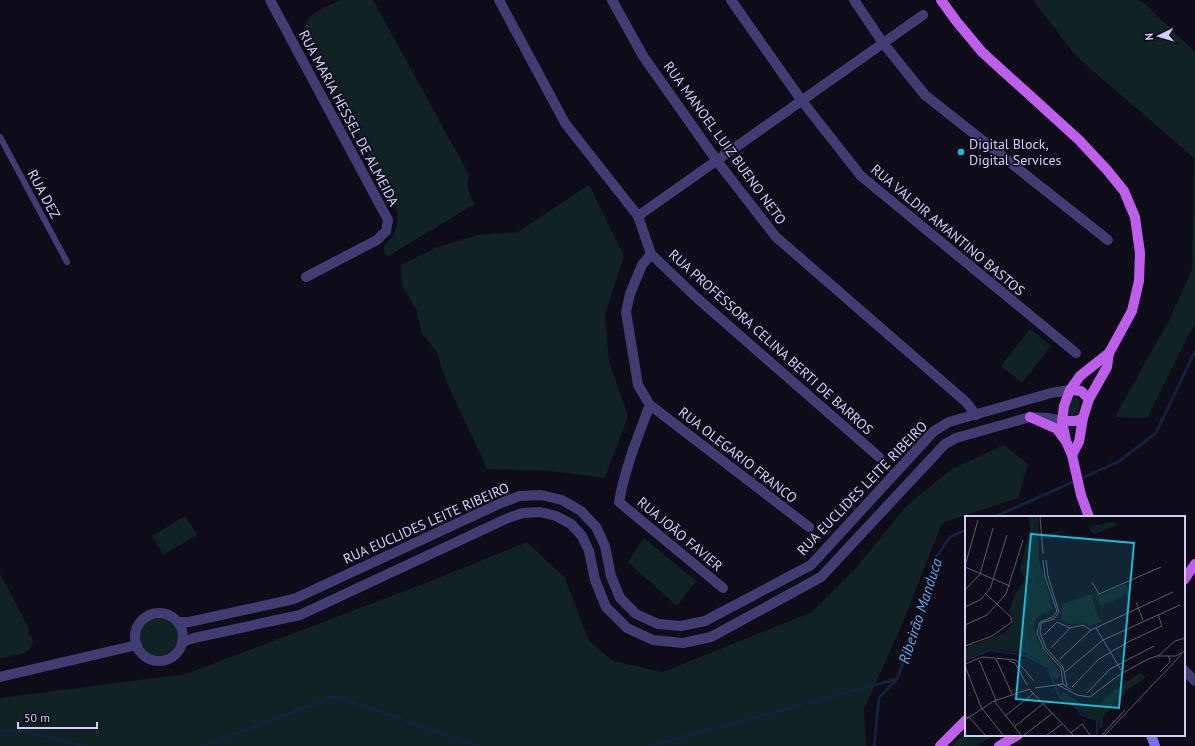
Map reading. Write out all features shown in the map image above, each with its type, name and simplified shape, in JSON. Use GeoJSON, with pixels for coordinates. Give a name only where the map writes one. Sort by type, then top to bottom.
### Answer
{"type":"FeatureCollection","features":[{"type":"Feature","properties":{"kind":"main road"},"geometry":{"type":"LineString","coordinates":[[941,0],[982,52],[1079,140],[1108,170],[1124,191],[1135,217],[1140,253],[1139,281],[1132,311],[1109,353],[1106,367],[1089,399],[1083,418],[1080,442],[1073,458]]}},
{"type":"Feature","properties":{"kind":"main road"},"geometry":{"type":"LineString","coordinates":[[1089,516],[1081,495],[1073,458],[1066,441],[1062,421],[1064,406],[1070,390],[1080,376],[1109,353]]}},
{"type":"Feature","properties":{"kind":"main road"},"geometry":{"type":"LineString","coordinates":[[1070,390],[1081,391],[1089,399]]}},
{"type":"Feature","properties":{"kind":"main road"},"geometry":{"type":"LineString","coordinates":[[1030,417],[1057,430],[1066,441]]}},
{"type":"Feature","properties":{"kind":"main road"},"geometry":{"type":"LineString","coordinates":[[1062,421],[1076,421],[1083,418]]}},
{"type":"Feature","properties":{"kind":"main road"},"geometry":{"type":"LineString","coordinates":[[1185,579],[1195,564]]}},
{"type":"Feature","properties":{"kind":"main road"},"geometry":{"type":"LineString","coordinates":[[940,746],[965,721]]}},
{"type":"Feature","properties":{"kind":"main road"},"geometry":{"type":"LineString","coordinates":[[999,746],[1016,736]]}},
{"type":"Feature","properties":{"kind":"main road"},"geometry":{"type":"LineString","coordinates":[[1152,736],[1155,746]]}},
{"type":"Feature","properties":{"kind":"street","name":"RUA MARIA HESSEL DE ALMEIDA"},"geometry":{"type":"LineString","coordinates":[[270,0],[388,220],[386,231],[377,240],[306,277]]}},
{"type":"Feature","properties":{"kind":"street","name":"RUA PROFESSORA CELINA BERTI DE BARROS"},"geometry":{"type":"LineString","coordinates":[[499,0],[565,123],[638,216],[651,254],[697,298],[879,457]]}},
{"type":"Feature","properties":{"kind":"street","name":"RUA MANOEL LUIZ BUENO NETO"},"geometry":{"type":"LineString","coordinates":[[612,0],[643,56],[717,161],[776,237],[966,402],[976,415]]}},
{"type":"Feature","properties":{"kind":"street","name":"RUA VALDIR AMANTINO BASTOS"},"geometry":{"type":"LineString","coordinates":[[731,0],[802,101],[860,176],[1076,353]]}},
{"type":"Feature","properties":{"kind":"street"},"geometry":{"type":"LineString","coordinates":[[854,0],[884,43],[925,95],[1108,240]]}},
{"type":"Feature","properties":{"kind":"street"},"geometry":{"type":"LineString","coordinates":[[638,216],[923,15]]}},
{"type":"Feature","properties":{"kind":"street"},"geometry":{"type":"LineString","coordinates":[[650,405],[638,385],[626,312],[630,294],[642,265],[651,254]]}},
{"type":"Feature","properties":{"kind":"street","name":"RUA EUCLIDES LEITE RIBEIRO"},"geometry":{"type":"LineString","coordinates":[[178,622],[189,622],[294,599],[501,503],[520,496],[541,495],[562,500],[581,511],[596,527],[605,546],[610,576],[620,598],[636,614],[658,624],[681,626],[705,621],[811,564],[934,431],[949,422],[1051,393],[1070,390]]}},
{"type":"Feature","properties":{"kind":"street","name":"RUA OLEGARIO FRANCO"},"geometry":{"type":"LineString","coordinates":[[650,405],[809,527]]}},
{"type":"Feature","properties":{"kind":"street","name":"RUA JOÃO FAVIER"},"geometry":{"type":"LineString","coordinates":[[650,405],[632,452],[619,502],[723,588]]}},
{"type":"Feature","properties":{"kind":"street"},"geometry":{"type":"LineString","coordinates":[[990,411],[995,419],[994,428]]}},
{"type":"Feature","properties":{"kind":"street","name":"RUA EUCLIDES LEITE RIBEIRO"},"geometry":{"type":"LineString","coordinates":[[182,642],[194,638],[300,615],[523,512],[540,512],[556,516],[570,524],[582,536],[589,551],[594,580],[606,607],[627,628],[654,640],[682,643],[711,636],[821,578],[945,444],[956,438],[1030,417],[1049,418],[1062,421]]}},
{"type":"Feature","properties":{"kind":"street"},"geometry":{"type":"LineString","coordinates":[[963,419],[963,427],[968,435]]}},
{"type":"Feature","properties":{"kind":"street"},"geometry":{"type":"LineString","coordinates":[[823,551],[835,562]]}},
{"type":"Feature","properties":{"kind":"street"},"geometry":{"type":"LineString","coordinates":[[159,612],[168,614],[178,622],[183,634],[182,642],[179,650],[173,656],[165,660],[148,658],[137,645],[136,636],[138,627],[143,619],[151,614],[159,612]]}},
{"type":"Feature","properties":{"kind":"street"},"geometry":{"type":"LineString","coordinates":[[0,677],[137,645]]}},
{"type":"Feature","properties":{"kind":"street"},"geometry":{"type":"LineString","coordinates":[[1185,671],[1195,681]]}},
{"type":"Feature","properties":{"kind":"lane","name":"RUA DEZ"},"geometry":{"type":"LineString","coordinates":[[0,137],[67,262]]}},
{"type":"Feature","properties":{"kind":"shaded area"},"geometry":{"type":"Polygon","coordinates":[[[341,0],[373,0],[469,175],[468,190],[475,204],[388,256],[384,251],[384,247],[396,229],[396,205],[304,36],[304,28],[310,17],[321,9],[341,0]]]}},
{"type":"Feature","properties":{"kind":"shaded area"},"geometry":{"type":"Polygon","coordinates":[[[1033,0],[1138,0],[1145,4],[1195,52],[1195,325],[1190,332],[1147,418],[1115,417],[1169,320],[1192,270],[1194,158],[1076,56],[1033,0]]]}},
{"type":"Feature","properties":{"kind":"shaded area"},"geometry":{"type":"Polygon","coordinates":[[[589,185],[624,256],[605,314],[609,362],[628,416],[605,478],[551,471],[487,469],[444,376],[437,352],[421,332],[417,311],[402,286],[401,265],[435,248],[477,235],[518,232],[589,185]]]}},
{"type":"Feature","properties":{"kind":"shaded area"},"geometry":{"type":"Polygon","coordinates":[[[1030,329],[1051,346],[1022,383],[1001,366],[1030,329]]]}},
{"type":"Feature","properties":{"kind":"shaded area"},"geometry":{"type":"Polygon","coordinates":[[[1075,397],[1079,400],[1079,411],[1075,416],[1068,416],[1067,412],[1072,398],[1075,397]]]}},
{"type":"Feature","properties":{"kind":"shaded area"},"geometry":{"type":"Polygon","coordinates":[[[1004,445],[1028,464],[1018,498],[942,523],[901,627],[864,709],[866,746],[0,746],[0,698],[186,674],[426,583],[527,542],[565,578],[589,641],[613,661],[663,672],[812,612],[856,568],[907,505],[952,469],[1004,445]]]}},
{"type":"Feature","properties":{"kind":"shaded area"},"geometry":{"type":"Polygon","coordinates":[[[185,516],[197,535],[163,555],[152,536],[185,516]]]}},
{"type":"Feature","properties":{"kind":"shaded area"},"geometry":{"type":"Polygon","coordinates":[[[644,538],[696,581],[677,606],[628,562],[644,538]]]}},
{"type":"Feature","properties":{"kind":"shaded area"},"geometry":{"type":"Polygon","coordinates":[[[0,574],[29,628],[28,632],[32,639],[33,645],[25,652],[0,658],[0,574]]]}},
{"type":"Feature","properties":{"kind":"shaded area"},"geometry":{"type":"Polygon","coordinates":[[[159,617],[173,623],[179,637],[173,651],[159,657],[145,651],[139,637],[145,623],[159,617]]]}},
{"type":"Feature","properties":{"kind":"shaded area"},"geometry":{"type":"Polygon","coordinates":[[[965,732],[965,736],[993,736],[976,746],[952,746],[965,732]]]}},
{"type":"Feature","properties":{"kind":"waterway","name":"Ribeirão Manduca"},"geometry":{"type":"LineString","coordinates":[[996,516],[1118,462],[1156,433],[1195,351]]}},
{"type":"Feature","properties":{"kind":"waterway","name":"Ribeirão Manduca"},"geometry":{"type":"LineString","coordinates":[[874,746],[879,698],[897,679],[921,615],[936,557],[950,537],[965,530]]}},
{"type":"Feature","properties":{"kind":"waterway"},"geometry":{"type":"LineString","coordinates":[[649,746],[897,679]]}},
{"type":"Feature","properties":{"kind":"waterway"},"geometry":{"type":"LineString","coordinates":[[203,746],[335,696],[478,746]]}},
{"type":"Feature","properties":{"kind":"waterway"},"geometry":{"type":"LineString","coordinates":[[0,732],[19,730],[84,746]]}},
{"type":"Feature","properties":{"kind":"place","name":"Digital Block, Digital Services"},"geometry":{"type":"Point","coordinates":[961,152]}}]}
